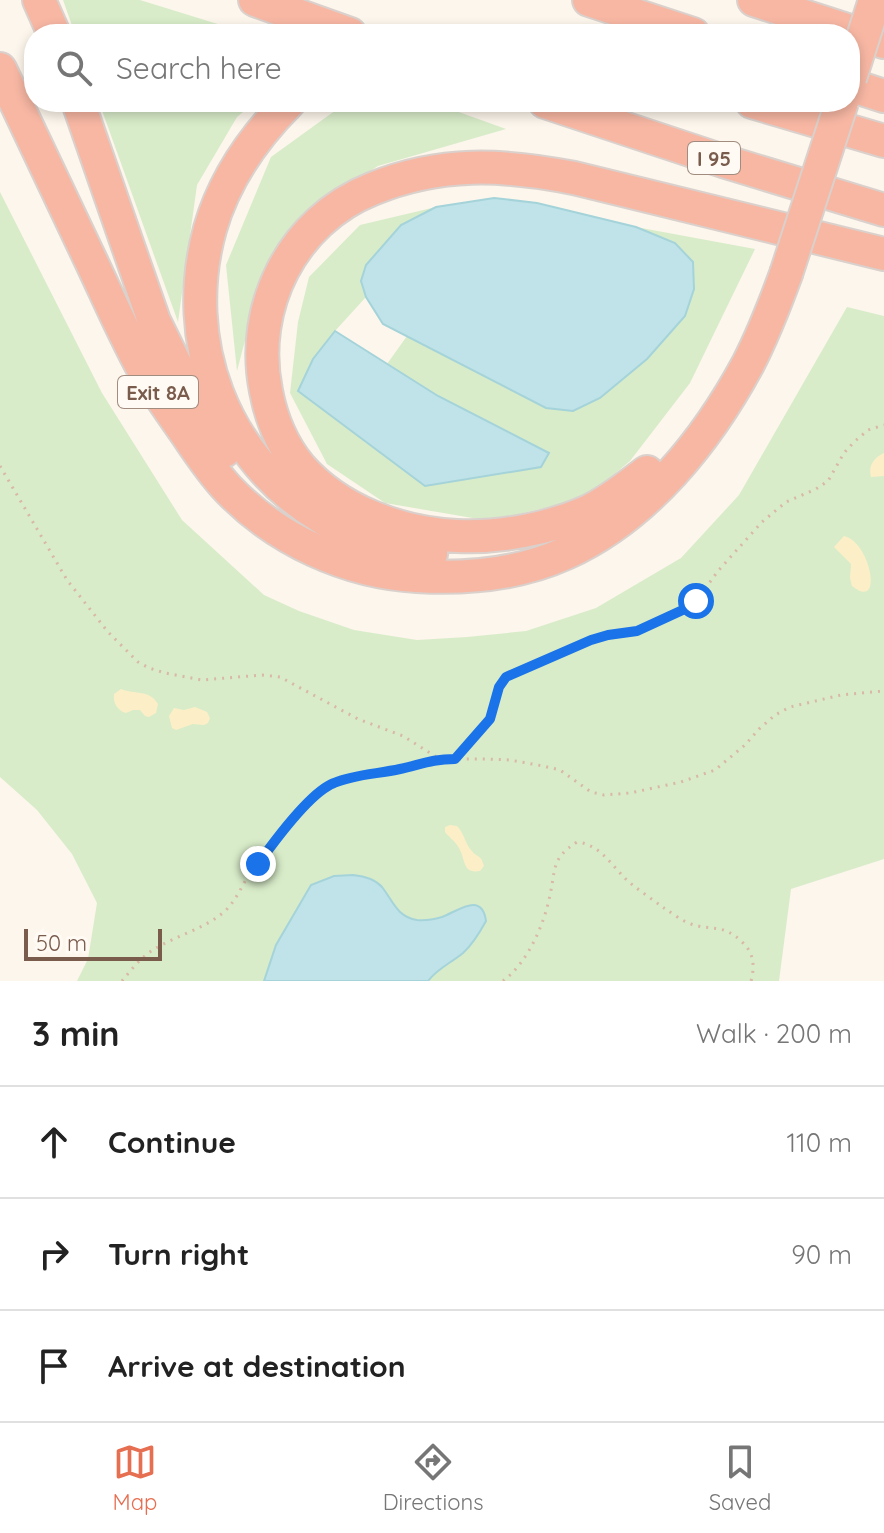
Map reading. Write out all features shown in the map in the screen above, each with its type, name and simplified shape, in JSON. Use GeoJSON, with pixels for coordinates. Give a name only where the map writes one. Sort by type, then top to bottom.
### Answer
{"type":"FeatureCollection","features":[{"type":"Feature","properties":{"kind":"highway"},"geometry":{"type":"LineString","coordinates":[[39,0],[50,24]]}},
{"type":"Feature","properties":{"kind":"highway"},"geometry":{"type":"LineString","coordinates":[[255,0],[322,24]]}},
{"type":"Feature","properties":{"kind":"highway"},"geometry":{"type":"LineString","coordinates":[[589,0],[662,24]]}},
{"type":"Feature","properties":{"kind":"highway"},"geometry":{"type":"LineString","coordinates":[[754,0],[828,24]]}},
{"type":"Feature","properties":{"kind":"highway"},"geometry":{"type":"LineString","coordinates":[[851,24],[859,0]]}},
{"type":"Feature","properties":{"kind":"highway"},"geometry":{"type":"LineString","coordinates":[[860,47],[875,0]]}},
{"type":"Feature","properties":{"kind":"highway"},"geometry":{"type":"LineString","coordinates":[[860,34],[884,42]]}},
{"type":"Feature","properties":{"kind":"highway","name":"Exit 8A"},"geometry":{"type":"LineString","coordinates":[[0,69],[146,374],[228,489],[289,537],[325,555],[363,569],[444,578]]}},
{"type":"Feature","properties":{"kind":"highway"},"geometry":{"type":"LineString","coordinates":[[860,88],[884,96]]}},
{"type":"Feature","properties":{"kind":"highway"},"geometry":{"type":"LineString","coordinates":[[81,112],[154,321],[196,406],[245,480],[270,506],[331,548],[365,563],[444,578],[488,575],[529,566],[576,548],[631,512],[694,447],[723,407],[769,319],[823,112]]}},
{"type":"Feature","properties":{"kind":"highway"},"geometry":{"type":"LineString","coordinates":[[280,112],[259,135],[225,191],[211,228],[200,297],[202,333],[210,374],[223,409],[246,448],[283,490],[337,527],[370,542],[439,555],[471,555],[531,543],[590,520],[617,500],[677,439],[733,359],[779,272],[838,112]]}},
{"type":"Feature","properties":{"kind":"highway","name":"I 95"},"geometry":{"type":"LineString","coordinates":[[575,112],[884,210]]}},
{"type":"Feature","properties":{"kind":"highway"},"geometry":{"type":"LineString","coordinates":[[786,112],[884,141]]}},
{"type":"Feature","properties":{"kind":"highway"},"geometry":{"type":"LineString","coordinates":[[647,472],[617,495],[586,512],[534,529],[470,537],[410,530],[352,508],[323,490],[299,466],[281,439],[269,410],[263,377],[261,347],[266,311],[277,278],[293,250],[315,225],[370,189],[437,170],[471,166],[539,171],[574,178],[884,254]]}},
{"type":"Feature","properties":{"kind":"path"},"geometry":{"type":"LineString","coordinates":[[455,759],[490,719],[499,687],[506,677],[591,640],[637,631],[687,608],[762,522],[786,502],[828,481],[854,442],[868,430],[884,425]]}},
{"type":"Feature","properties":{"kind":"path"},"geometry":{"type":"LineString","coordinates":[[0,466],[67,580],[108,632],[138,662],[165,673],[202,680],[262,675],[280,677],[358,719],[403,736],[439,759]]}},
{"type":"Feature","properties":{"kind":"path"},"geometry":{"type":"LineString","coordinates":[[122,981],[149,951],[227,910],[249,874],[281,833],[331,783],[439,759],[510,760],[560,770],[591,792],[604,795],[630,793],[681,782],[715,770],[767,722],[790,707],[841,695],[884,691]]}},
{"type":"Feature","properties":{"kind":"path"},"geometry":{"type":"LineString","coordinates":[[503,981],[517,968],[537,935],[551,894],[553,872],[560,857],[577,842],[600,850],[630,883],[691,925],[717,928],[741,940],[753,961],[751,981]]}},
{"type":"Feature","properties":{"kind":"green space"},"geometry":{"type":"Polygon","coordinates":[[[63,0],[140,0],[218,24],[71,24],[63,0]]]}},
{"type":"Feature","properties":{"kind":"green space"},"geometry":{"type":"Polygon","coordinates":[[[103,112],[243,112],[237,117],[197,185],[178,322],[103,112]]]}},
{"type":"Feature","properties":{"kind":"green space"},"geometry":{"type":"Polygon","coordinates":[[[333,112],[459,112],[506,129],[378,166],[314,208],[260,283],[237,371],[226,265],[271,157],[333,112]]]}},
{"type":"Feature","properties":{"kind":"green space"},"geometry":{"type":"Polygon","coordinates":[[[0,192],[102,393],[182,520],[264,595],[354,630],[417,640],[526,631],[596,608],[681,558],[739,495],[847,307],[884,316],[884,859],[791,889],[779,981],[77,981],[88,959],[97,903],[72,854],[37,810],[0,777],[0,192]]]}},
{"type":"Feature","properties":{"kind":"green space"},"geometry":{"type":"Polygon","coordinates":[[[436,207],[401,225],[361,281],[366,297],[313,359],[298,391],[541,467],[548,452],[438,396],[387,364],[407,336],[546,408],[600,398],[647,359],[685,316],[675,243],[636,227],[755,249],[690,383],[630,461],[586,498],[490,521],[385,503],[327,464],[290,393],[298,322],[309,277],[360,225],[436,207]]]}},
{"type":"Feature","properties":{"kind":"sand"},"geometry":{"type":"Polygon","coordinates":[[[884,453],[884,476],[871,477],[873,462],[884,453]]]}},
{"type":"Feature","properties":{"kind":"sand"},"geometry":{"type":"Polygon","coordinates":[[[844,536],[853,541],[867,561],[871,583],[868,590],[862,592],[852,586],[851,564],[834,547],[844,536]]]}},
{"type":"Feature","properties":{"kind":"sand"},"geometry":{"type":"Polygon","coordinates":[[[121,689],[150,696],[158,704],[156,713],[149,717],[140,710],[126,713],[120,710],[114,694],[121,689]]]}},
{"type":"Feature","properties":{"kind":"sand"},"geometry":{"type":"Polygon","coordinates":[[[195,707],[207,712],[210,718],[208,723],[176,730],[172,728],[169,716],[174,708],[184,710],[195,707]]]}},
{"type":"Feature","properties":{"kind":"sand"},"geometry":{"type":"Polygon","coordinates":[[[457,826],[469,847],[482,860],[484,866],[480,871],[467,868],[458,846],[445,832],[445,827],[457,826]]]}},
{"type":"Feature","properties":{"kind":"water"},"geometry":{"type":"Polygon","coordinates":[[[494,198],[537,203],[636,227],[675,243],[693,262],[694,289],[685,316],[647,359],[600,398],[573,411],[546,408],[383,324],[366,297],[361,281],[366,265],[401,225],[436,207],[494,198]]]}},
{"type":"Feature","properties":{"kind":"water"},"geometry":{"type":"Polygon","coordinates":[[[335,331],[438,396],[549,453],[541,467],[425,486],[298,391],[313,359],[335,331]]]}},
{"type":"Feature","properties":{"kind":"water"},"geometry":{"type":"Polygon","coordinates":[[[353,875],[379,884],[400,912],[410,918],[442,917],[475,905],[484,912],[486,921],[467,949],[428,981],[264,981],[276,945],[311,885],[334,876],[353,875]]]}},
{"type":"Feature","properties":{"kind":"route"},"geometry":{"type":"LineString","coordinates":[[258,864],[288,825],[331,783],[436,759],[455,759],[490,719],[499,687],[506,677],[591,640],[637,631],[696,601]]}}]}
